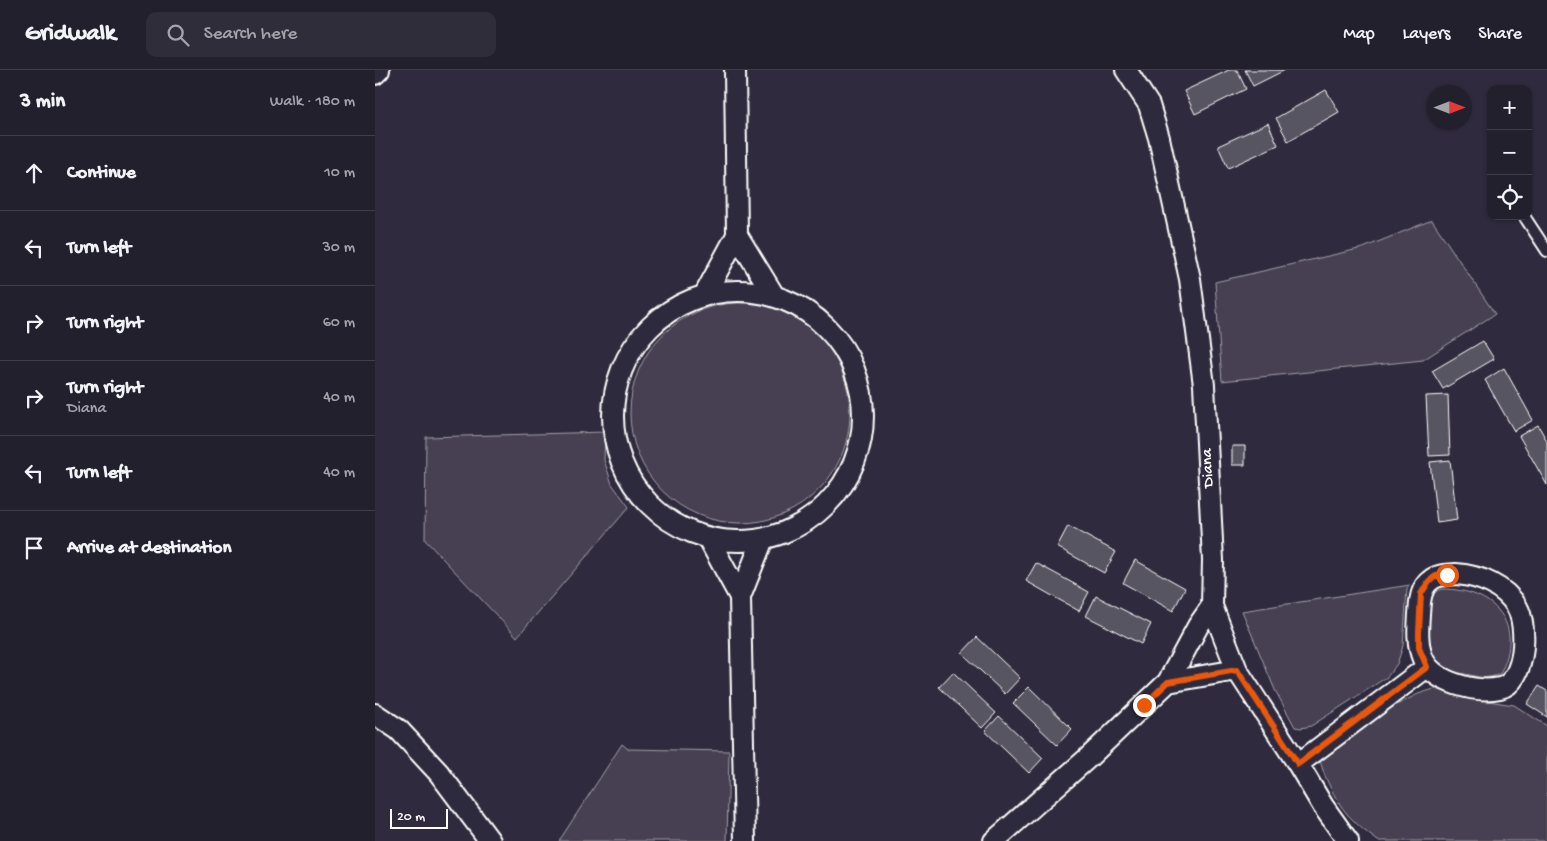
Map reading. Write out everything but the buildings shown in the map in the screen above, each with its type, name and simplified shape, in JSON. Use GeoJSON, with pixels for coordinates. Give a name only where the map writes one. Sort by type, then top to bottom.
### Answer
{"type":"FeatureCollection","features":[{"type":"Feature","properties":{"kind":"street"},"geometry":{"type":"LineString","coordinates":[[375,74],[379,70]]}},
{"type":"Feature","properties":{"kind":"street"},"geometry":{"type":"LineString","coordinates":[[705,294],[737,235],[735,70]]}},
{"type":"Feature","properties":{"kind":"street","name":"Diana"},"geometry":{"type":"LineString","coordinates":[[1125,70],[1149,105],[1159,138],[1190,279],[1204,385],[1213,552],[1211,606],[1237,670],[1345,840]]}},
{"type":"Feature","properties":{"kind":"street"},"geometry":{"type":"LineString","coordinates":[[737,235],[773,294]]}},
{"type":"Feature","properties":{"kind":"street"},"geometry":{"type":"LineString","coordinates":[[739,289],[773,294],[799,305],[821,321],[840,342],[854,366],[862,393],[864,421],[859,448],[849,474],[833,498],[813,517],[789,531],[763,539],[745,542],[708,538],[674,523],[659,513],[639,494],[625,470],[616,444],[613,417],[615,389],[620,372],[638,340],[657,319],[680,304],[705,294],[739,289]]}},
{"type":"Feature","properties":{"kind":"street"},"geometry":{"type":"LineString","coordinates":[[708,538],[740,597]]}},
{"type":"Feature","properties":{"kind":"street"},"geometry":{"type":"LineString","coordinates":[[745,841],[740,597],[763,539]]}},
{"type":"Feature","properties":{"kind":"street"},"geometry":{"type":"LineString","coordinates":[[1456,574],[1479,578],[1503,591],[1521,614],[1523,640],[1519,668],[1508,685],[1500,688],[1485,689],[1458,685],[1440,677],[1427,667],[1419,648],[1420,604],[1421,594],[1425,587],[1436,576],[1456,574]]}},
{"type":"Feature","properties":{"kind":"street"},"geometry":{"type":"LineString","coordinates":[[994,841],[1089,757],[1168,682],[1211,606]]}},
{"type":"Feature","properties":{"kind":"street"},"geometry":{"type":"LineString","coordinates":[[1298,764],[1427,667]]}},
{"type":"Feature","properties":{"kind":"street"},"geometry":{"type":"LineString","coordinates":[[1168,682],[1237,670]]}},
{"type":"Feature","properties":{"kind":"street"},"geometry":{"type":"LineString","coordinates":[[375,714],[399,730],[439,773],[490,841]]}},
{"type":"Feature","properties":{"kind":"lane"},"geometry":{"type":"LineString","coordinates":[[1527,220],[1547,251]]}},
{"type":"Feature","properties":{"kind":"shaded area"},"geometry":{"type":"Polygon","coordinates":[[[1432,220],[1495,314],[1423,360],[1222,381],[1215,282],[1363,248],[1432,220]]]}},
{"type":"Feature","properties":{"kind":"shaded area"},"geometry":{"type":"Polygon","coordinates":[[[729,303],[751,303],[782,311],[801,321],[818,335],[832,352],[842,371],[848,391],[850,413],[848,435],[842,455],[832,474],[818,491],[801,505],[772,519],[751,523],[729,523],[708,519],[688,510],[670,498],[655,483],[643,465],[634,445],[630,424],[630,402],[634,381],[643,361],[655,343],[670,328],[688,316],[708,307],[729,303]]]}},
{"type":"Feature","properties":{"kind":"shaded area"},"geometry":{"type":"Polygon","coordinates":[[[605,432],[604,460],[612,484],[629,507],[517,637],[425,540],[426,437],[605,432]]]}},
{"type":"Feature","properties":{"kind":"shaded area"},"geometry":{"type":"Polygon","coordinates":[[[1410,585],[1407,589],[1403,646],[1397,664],[1387,677],[1311,726],[1295,727],[1275,690],[1242,611],[1410,585]]]}},
{"type":"Feature","properties":{"kind":"shaded area"},"geometry":{"type":"Polygon","coordinates":[[[1442,589],[1477,595],[1490,603],[1500,613],[1507,625],[1509,640],[1507,656],[1500,674],[1485,678],[1458,673],[1444,667],[1435,658],[1428,639],[1427,625],[1432,596],[1436,591],[1442,589]]]}},
{"type":"Feature","properties":{"kind":"shaded area"},"geometry":{"type":"Polygon","coordinates":[[[1434,689],[1468,698],[1514,705],[1547,726],[1547,841],[1378,841],[1351,819],[1344,810],[1327,780],[1320,759],[1383,712],[1418,694],[1434,689]]]}},
{"type":"Feature","properties":{"kind":"shaded area"},"geometry":{"type":"Polygon","coordinates":[[[622,744],[628,749],[729,751],[727,841],[559,841],[622,744]]]}},
{"type":"Feature","properties":{"kind":"route"},"geometry":{"type":"LineString","coordinates":[[1144,705],[1168,682],[1237,670],[1298,764],[1427,667],[1419,648],[1421,594],[1429,581],[1436,576],[1447,575]]}}]}
